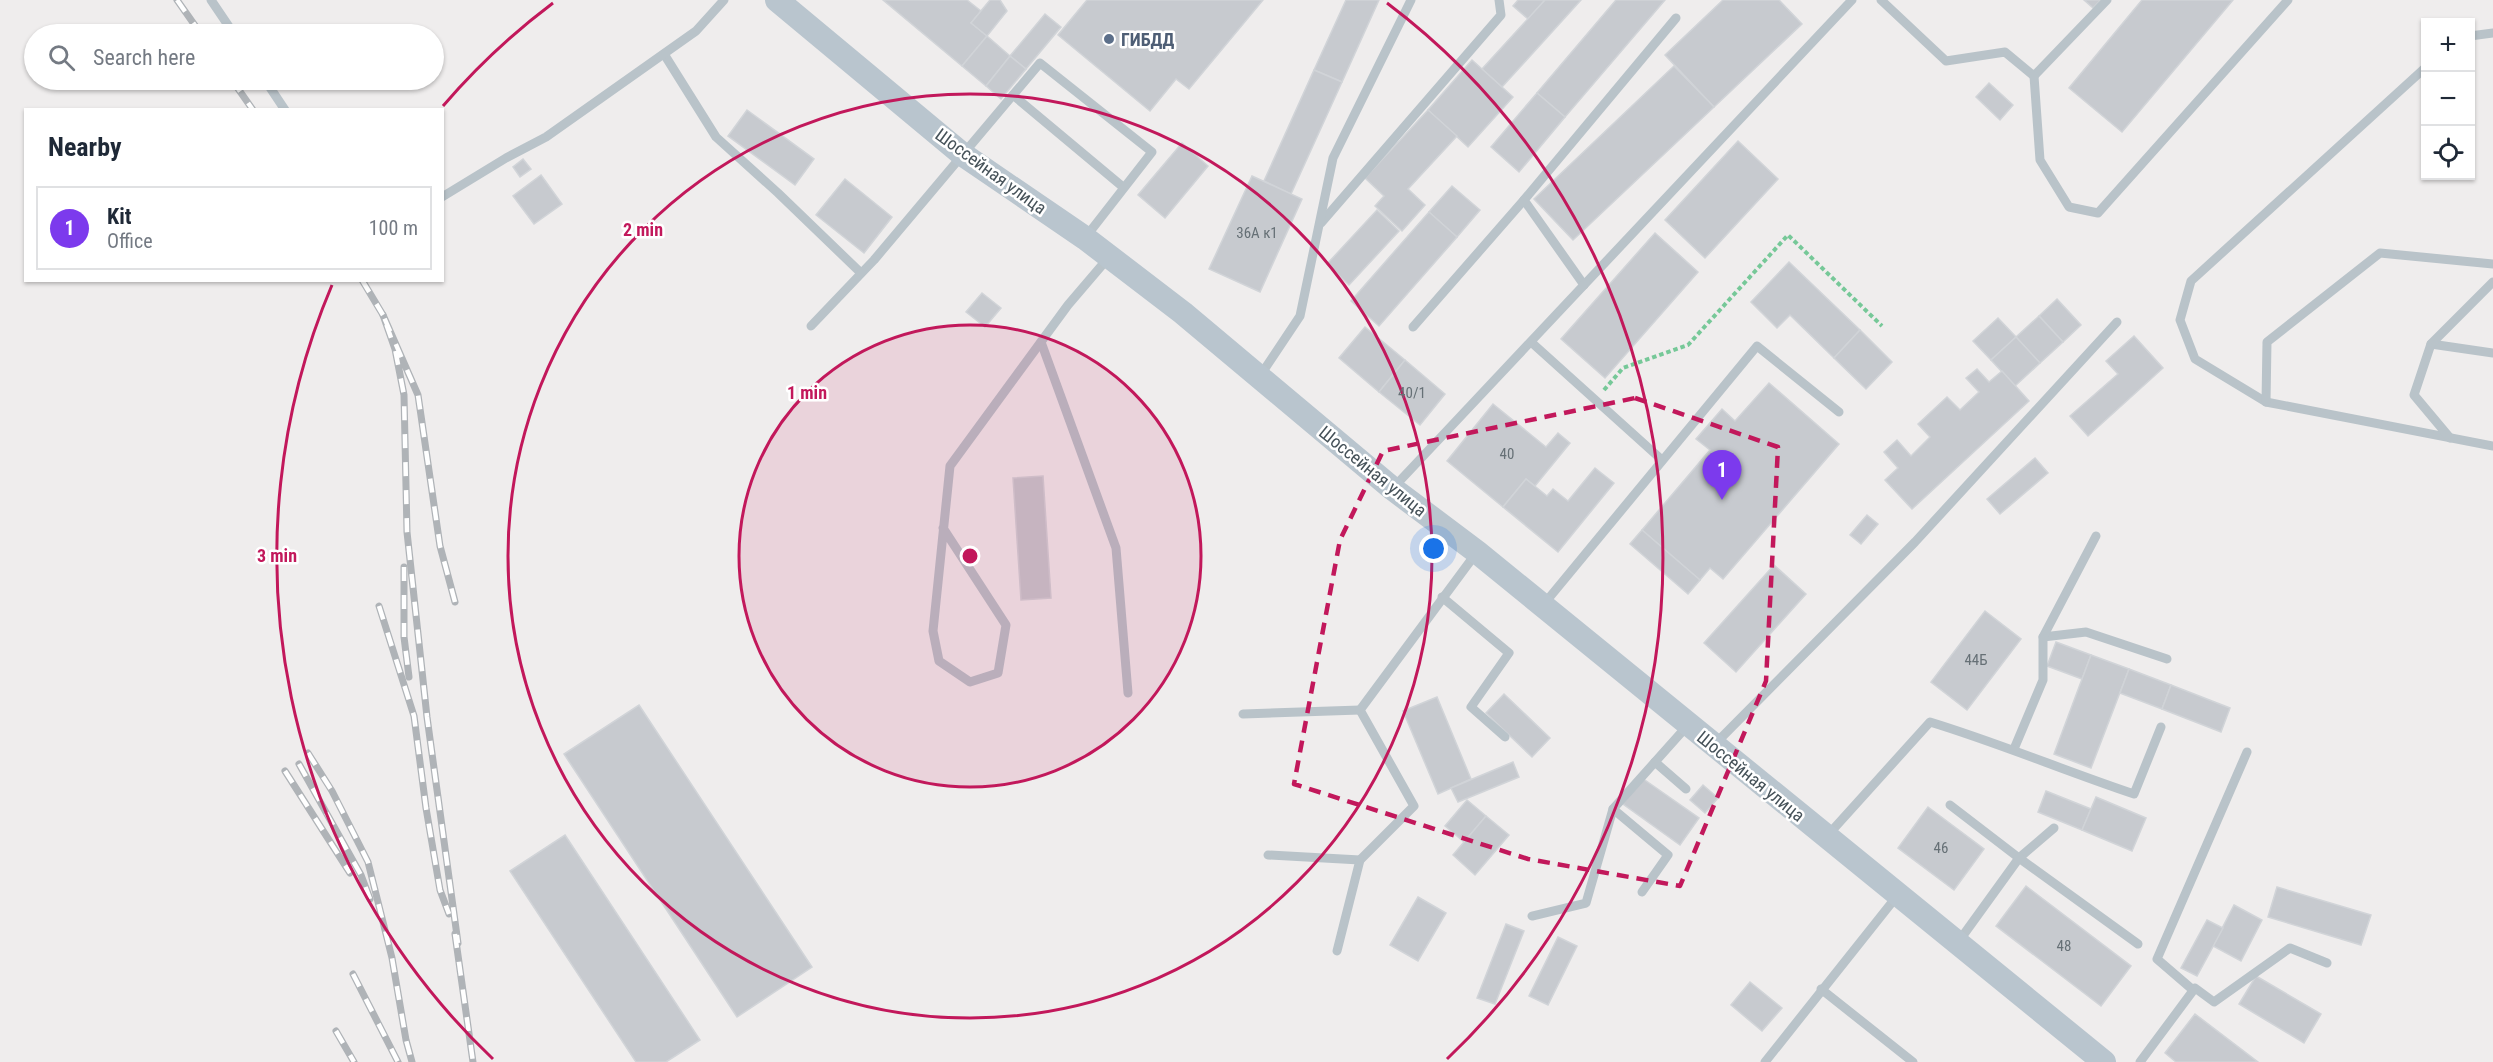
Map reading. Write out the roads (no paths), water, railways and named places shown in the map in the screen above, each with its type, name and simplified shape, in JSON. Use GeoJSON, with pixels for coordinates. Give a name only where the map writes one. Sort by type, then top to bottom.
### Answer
{"type":"FeatureCollection","features":[{"type":"Feature","properties":{"kind":"main road","name":"Шоссейная улица"},"geometry":{"type":"LineString","coordinates":[[777,0],[962,153],[1085,238],[1260,376],[1393,489],[1477,552],[1898,894],[2093,1056]]}},
{"type":"Feature","properties":{"kind":"lane"},"geometry":{"type":"LineString","coordinates":[[211,0],[227,24]]}},
{"type":"Feature","properties":{"kind":"lane"},"geometry":{"type":"LineString","coordinates":[[444,196],[546,137],[696,31],[724,0]]}},
{"type":"Feature","properties":{"kind":"lane"},"geometry":{"type":"LineString","coordinates":[[1260,376],[1300,316],[1333,158],[1411,0]]}},
{"type":"Feature","properties":{"kind":"lane"},"geometry":{"type":"LineString","coordinates":[[1319,225],[1501,15],[1499,0]]}},
{"type":"Feature","properties":{"kind":"lane"},"geometry":{"type":"LineString","coordinates":[[1393,489],[1852,0]]}},
{"type":"Feature","properties":{"kind":"lane"},"geometry":{"type":"LineString","coordinates":[[1881,0],[1946,61],[2005,52],[2034,76],[2040,160],[2069,207],[2098,213],[2288,0]]}},
{"type":"Feature","properties":{"kind":"lane"},"geometry":{"type":"LineString","coordinates":[[2034,76],[2107,0]]}},
{"type":"Feature","properties":{"kind":"lane"},"geometry":{"type":"LineString","coordinates":[[1413,327],[1524,200],[1676,18]]}},
{"type":"Feature","properties":{"kind":"lane"},"geometry":{"type":"LineString","coordinates":[[2475,35],[2493,33]]}},
{"type":"Feature","properties":{"kind":"lane"},"geometry":{"type":"LineString","coordinates":[[664,54],[716,137],[861,273]]}},
{"type":"Feature","properties":{"kind":"lane"},"geometry":{"type":"LineString","coordinates":[[812,326],[861,273],[1040,63],[1152,152],[1085,238]]}},
{"type":"Feature","properties":{"kind":"lane"},"geometry":{"type":"LineString","coordinates":[[2421,72],[2191,281],[2180,321],[2195,359],[2266,402],[2493,446]]}},
{"type":"Feature","properties":{"kind":"lane"},"geometry":{"type":"LineString","coordinates":[[272,90],[284,108]]}},
{"type":"Feature","properties":{"kind":"lane"},"geometry":{"type":"LineString","coordinates":[[1013,95],[1123,187]]}},
{"type":"Feature","properties":{"kind":"lane"},"geometry":{"type":"LineString","coordinates":[[1524,200],[1584,285]]}},
{"type":"Feature","properties":{"kind":"lane"},"geometry":{"type":"LineString","coordinates":[[2266,402],[2267,342],[2380,253],[2493,264]]}},
{"type":"Feature","properties":{"kind":"lane"},"geometry":{"type":"LineString","coordinates":[[944,528],[1005,625],[998,673],[970,682],[939,661],[933,631],[950,466],[1041,342],[1109,257]]}},
{"type":"Feature","properties":{"kind":"lane"},"geometry":{"type":"LineString","coordinates":[[2450,438],[2414,395],[2431,344],[2493,282]]}},
{"type":"Feature","properties":{"kind":"lane"},"geometry":{"type":"LineString","coordinates":[[1714,746],[1915,542],[2117,322]]}},
{"type":"Feature","properties":{"kind":"lane"},"geometry":{"type":"LineString","coordinates":[[1041,342],[1116,548],[1128,693]]}},
{"type":"Feature","properties":{"kind":"lane"},"geometry":{"type":"LineString","coordinates":[[1531,342],[1662,460]]}},
{"type":"Feature","properties":{"kind":"lane"},"geometry":{"type":"LineString","coordinates":[[2431,344],[2493,353]]}},
{"type":"Feature","properties":{"kind":"lane"},"geometry":{"type":"LineString","coordinates":[[1542,606],[1756,346],[1839,412]]}},
{"type":"Feature","properties":{"kind":"lane"},"geometry":{"type":"LineString","coordinates":[[2014,749],[2043,680],[2043,637],[2096,536]]}},
{"type":"Feature","properties":{"kind":"lane"},"geometry":{"type":"LineString","coordinates":[[1360,710],[1477,552]]}},
{"type":"Feature","properties":{"kind":"lane"},"geometry":{"type":"LineString","coordinates":[[1442,597],[1509,653],[1471,707],[1505,737]]}},
{"type":"Feature","properties":{"kind":"lane"},"geometry":{"type":"LineString","coordinates":[[2043,637],[2086,632],[2167,659]]}},
{"type":"Feature","properties":{"kind":"lane"},"geometry":{"type":"LineString","coordinates":[[1243,714],[1360,710]]}},
{"type":"Feature","properties":{"kind":"lane"},"geometry":{"type":"LineString","coordinates":[[1337,951],[1360,860],[1414,806],[1360,710]]}},
{"type":"Feature","properties":{"kind":"lane"},"geometry":{"type":"LineString","coordinates":[[1827,837],[1930,722],[2014,749],[2134,794],[2161,727]]}},
{"type":"Feature","properties":{"kind":"lane"},"geometry":{"type":"LineString","coordinates":[[1532,916],[1586,903],[1613,809],[1688,725]]}},
{"type":"Feature","properties":{"kind":"lane"},"geometry":{"type":"LineString","coordinates":[[2247,752],[2157,959],[2193,990],[2195,988],[2214,1002],[2290,948],[2327,963]]}},
{"type":"Feature","properties":{"kind":"lane"},"geometry":{"type":"LineString","coordinates":[[1655,762],[1686,789]]}},
{"type":"Feature","properties":{"kind":"lane"},"geometry":{"type":"LineString","coordinates":[[1950,805],[2138,944]]}},
{"type":"Feature","properties":{"kind":"lane"},"geometry":{"type":"LineString","coordinates":[[1613,809],[1668,855],[1642,892]]}},
{"type":"Feature","properties":{"kind":"lane"},"geometry":{"type":"LineString","coordinates":[[1957,943],[2019,858],[2054,828]]}},
{"type":"Feature","properties":{"kind":"lane"},"geometry":{"type":"LineString","coordinates":[[1268,855],[1360,860]]}},
{"type":"Feature","properties":{"kind":"lane"},"geometry":{"type":"LineString","coordinates":[[1765,1062],[1898,894]]}},
{"type":"Feature","properties":{"kind":"lane"},"geometry":{"type":"LineString","coordinates":[[1821,989],[1913,1062]]}},
{"type":"Feature","properties":{"kind":"lane"},"geometry":{"type":"LineString","coordinates":[[2140,1062],[2193,990]]}},
{"type":"Feature","properties":{"kind":"railway"},"geometry":{"type":"LineString","coordinates":[[177,0],[194,24]]}},
{"type":"Feature","properties":{"kind":"railway"},"geometry":{"type":"LineString","coordinates":[[239,90],[252,108]]}},
{"type":"Feature","properties":{"kind":"railway"},"geometry":{"type":"LineString","coordinates":[[363,282],[383,315]]}},
{"type":"Feature","properties":{"kind":"railway"},"geometry":{"type":"LineString","coordinates":[[455,602],[440,546],[418,395],[383,315],[395,349],[404,395],[407,532],[427,717],[458,943]]}},
{"type":"Feature","properties":{"kind":"railway"},"geometry":{"type":"LineString","coordinates":[[404,567],[404,637],[409,677]]}},
{"type":"Feature","properties":{"kind":"railway"},"geometry":{"type":"LineString","coordinates":[[379,606],[414,716],[440,890],[449,914]]}},
{"type":"Feature","properties":{"kind":"railway"},"geometry":{"type":"LineString","coordinates":[[308,753],[332,791],[368,862],[392,958],[412,1062]]}},
{"type":"Feature","properties":{"kind":"railway"},"geometry":{"type":"LineString","coordinates":[[299,764],[361,875],[370,899]]}},
{"type":"Feature","properties":{"kind":"railway"},"geometry":{"type":"LineString","coordinates":[[285,771],[350,873]]}},
{"type":"Feature","properties":{"kind":"railway"},"geometry":{"type":"LineString","coordinates":[[455,934],[473,1062]]}},
{"type":"Feature","properties":{"kind":"railway"},"geometry":{"type":"LineString","coordinates":[[353,974],[398,1062]]}},
{"type":"Feature","properties":{"kind":"railway"},"geometry":{"type":"LineString","coordinates":[[336,1031],[354,1062]]}},
{"type":"Feature","properties":{"kind":"place","name":"ГИБДД"},"geometry":{"type":"Point","coordinates":[1109,39]}},
{"type":"Feature","properties":{"kind":"place","name":"Kit"},"geometry":{"type":"Point","coordinates":[1722,500]}}]}
